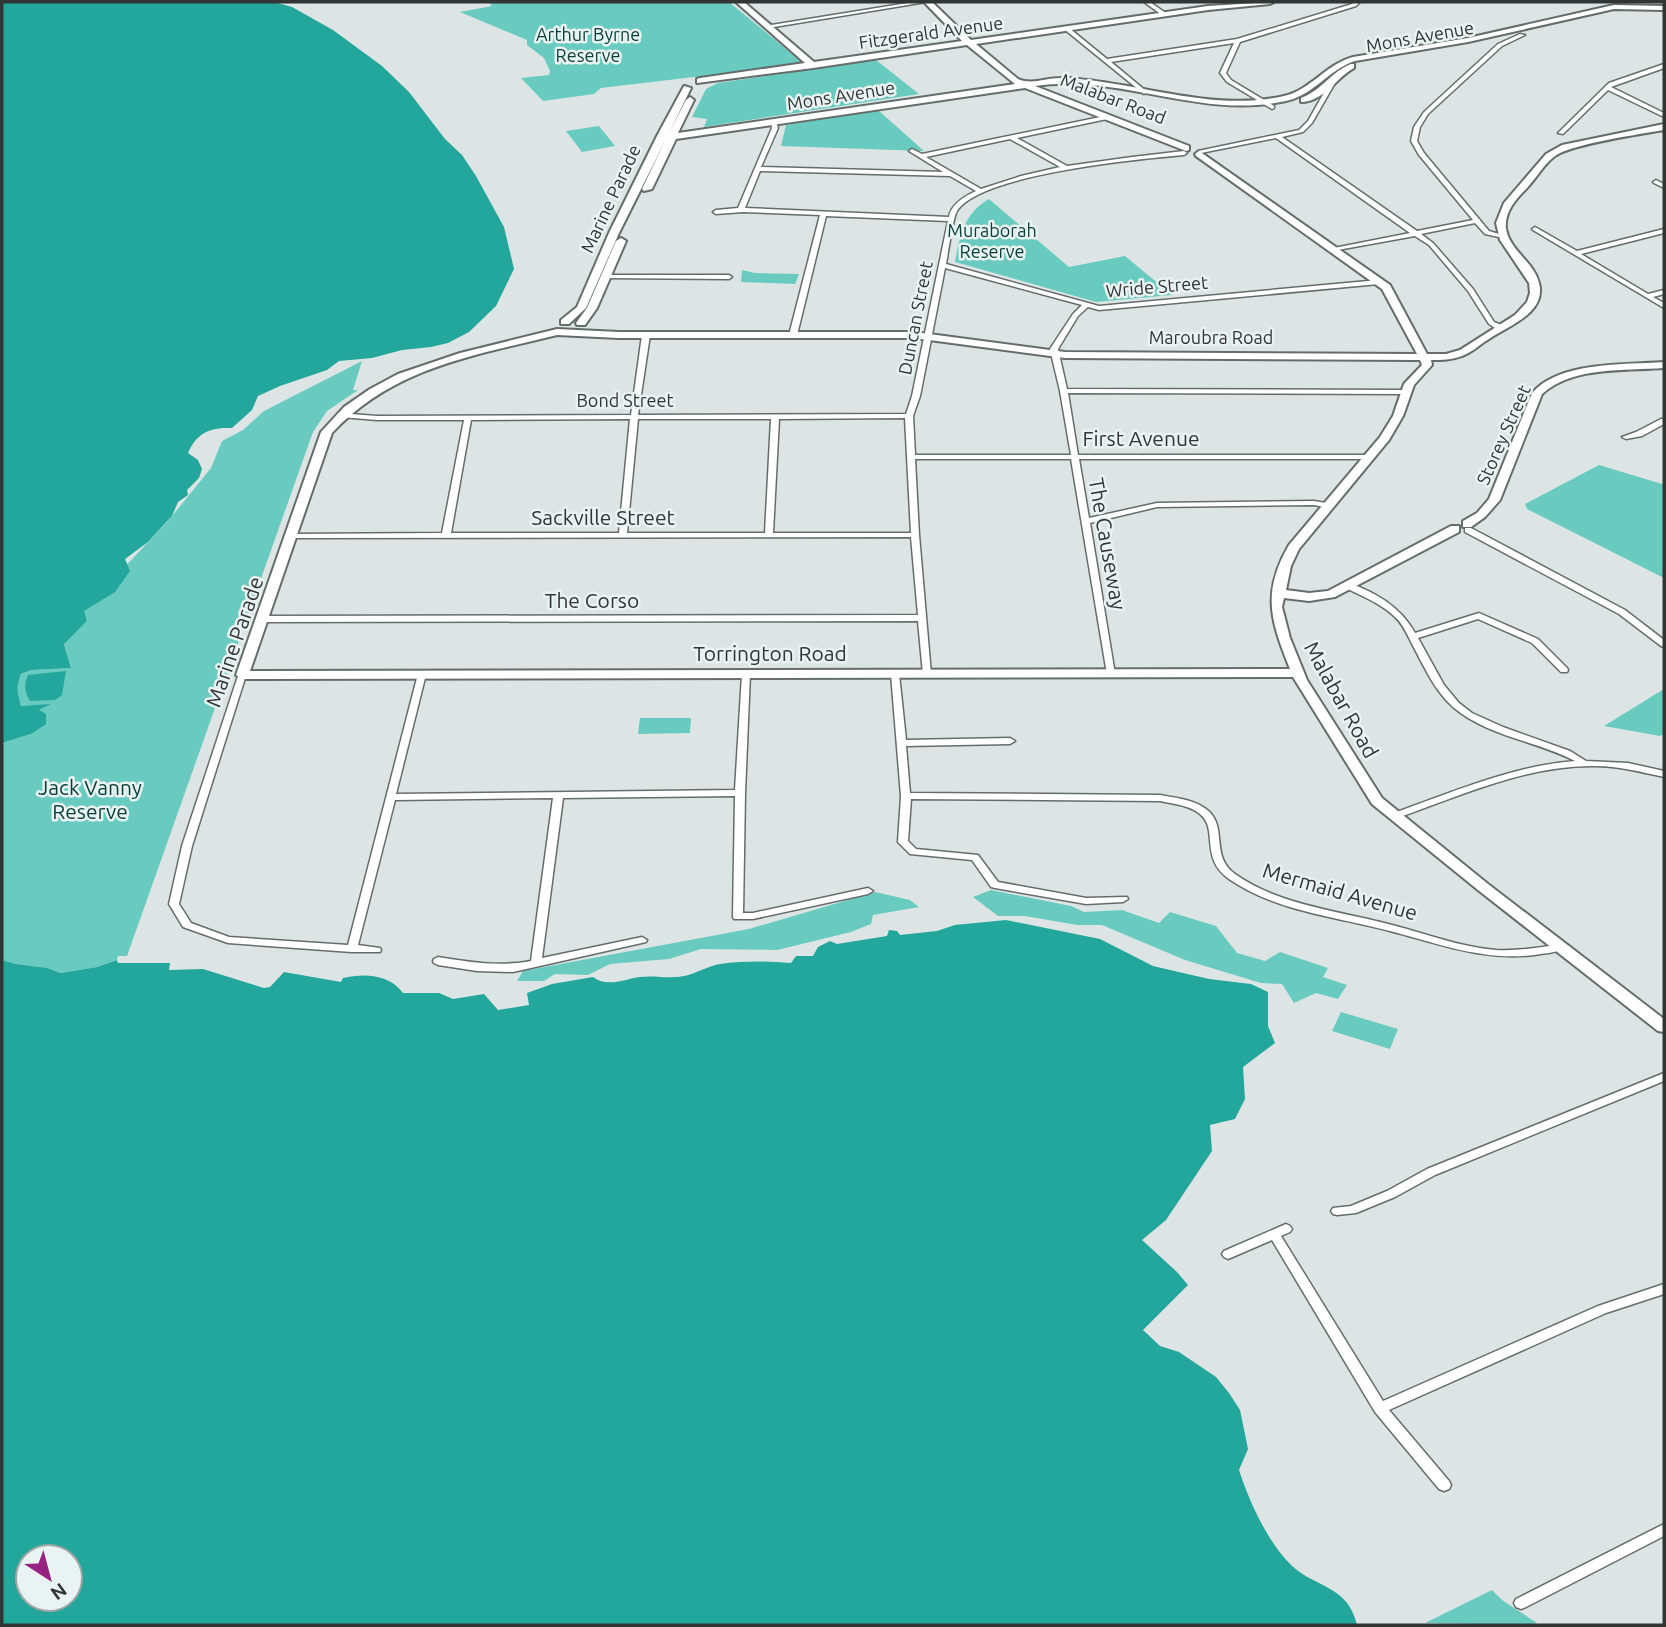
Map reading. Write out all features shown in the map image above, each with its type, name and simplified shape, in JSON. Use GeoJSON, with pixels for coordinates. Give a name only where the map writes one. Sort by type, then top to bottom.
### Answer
{"type":"FeatureCollection","features":[{"type":"Feature","properties":{"kind":"street"},"geometry":{"type":"LineString","coordinates":[[740,2],[813,66]]}},
{"type":"Feature","properties":{"kind":"street"},"geometry":{"type":"LineString","coordinates":[[768,26],[926,2]]}},
{"type":"Feature","properties":{"kind":"street","name":"Malabar Road"},"geometry":{"type":"LineString","coordinates":[[926,2],[1015,81],[1185,150],[1200,152]]}},
{"type":"Feature","properties":{"kind":"street","name":"Malabar Road"},"geometry":{"type":"LineString","coordinates":[[941,2],[971,33],[1020,75],[1025,85]]}},
{"type":"Feature","properties":{"kind":"street"},"geometry":{"type":"LineString","coordinates":[[1147,2],[1164,14]]}},
{"type":"Feature","properties":{"kind":"street","name":"Fitzgerald Avenue"},"geometry":{"type":"LineString","coordinates":[[697,85],[721,79],[1164,14],[1269,2]]}},
{"type":"Feature","properties":{"kind":"street"},"geometry":{"type":"LineString","coordinates":[[1106,61],[1238,41],[1357,2]]}},
{"type":"Feature","properties":{"kind":"street","name":"Mons Avenue"},"geometry":{"type":"LineString","coordinates":[[667,136],[774,123],[1025,85],[1072,81],[1206,103],[1269,105],[1316,85],[1335,66],[1353,59],[1468,40],[1614,7],[1664,10]]}},
{"type":"Feature","properties":{"kind":"street","name":"Mons Avenue"},"geometry":{"type":"LineString","coordinates":[[1025,85],[1091,86],[1207,107],[1269,105],[1308,99],[1322,93],[1343,70],[1364,62],[1522,35],[1621,10],[1664,10]]}},
{"type":"Feature","properties":{"kind":"street"},"geometry":{"type":"LineString","coordinates":[[1066,29],[1144,92]]}},
{"type":"Feature","properties":{"kind":"street"},"geometry":{"type":"LineString","coordinates":[[971,33],[1009,37]]}},
{"type":"Feature","properties":{"kind":"street"},"geometry":{"type":"LineString","coordinates":[[1503,236],[1487,233],[1421,154],[1414,141],[1417,127],[1441,99],[1500,45],[1522,35]]}},
{"type":"Feature","properties":{"kind":"street"},"geometry":{"type":"LineString","coordinates":[[1238,41],[1223,73],[1229,81],[1269,105]]}},
{"type":"Feature","properties":{"kind":"street"},"geometry":{"type":"LineString","coordinates":[[1561,133],[1611,84],[1664,66]]}},
{"type":"Feature","properties":{"kind":"street"},"geometry":{"type":"LineString","coordinates":[[1200,152],[1279,137],[1306,128],[1332,83]]}},
{"type":"Feature","properties":{"kind":"street","name":"Marine Parade"},"geometry":{"type":"LineString","coordinates":[[376,950],[228,940],[187,925],[174,904],[187,846],[242,675],[327,432],[341,415],[365,395],[409,373],[561,327],[581,308],[667,136],[697,85]]}},
{"type":"Feature","properties":{"kind":"street"},"geometry":{"type":"LineString","coordinates":[[1607,87],[1664,116]]}},
{"type":"Feature","properties":{"kind":"street"},"geometry":{"type":"LineString","coordinates":[[1299,94],[1318,106]]}},
{"type":"Feature","properties":{"kind":"street"},"geometry":{"type":"LineString","coordinates":[[921,156],[1105,118]]}},
{"type":"Feature","properties":{"kind":"street"},"geometry":{"type":"LineString","coordinates":[[743,210],[741,208],[775,128],[774,123]]}},
{"type":"Feature","properties":{"kind":"street"},"geometry":{"type":"LineString","coordinates":[[1200,152],[1379,282],[1392,295],[1423,355],[1448,351],[1468,341],[1480,340],[1524,311],[1535,291],[1532,279],[1503,236],[1501,219],[1504,211],[1552,152],[1664,127]]}},
{"type":"Feature","properties":{"kind":"street","name":"Marine Parade"},"geometry":{"type":"LineString","coordinates":[[580,328],[592,308],[667,136]]}},
{"type":"Feature","properties":{"kind":"street"},"geometry":{"type":"LineString","coordinates":[[1279,137],[1431,244],[1471,290],[1491,323],[1502,328]]}},
{"type":"Feature","properties":{"kind":"street"},"geometry":{"type":"LineString","coordinates":[[1012,138],[1068,169]]}},
{"type":"Feature","properties":{"kind":"street"},"geometry":{"type":"LineString","coordinates":[[716,212],[743,210],[951,219],[956,205],[979,190],[1026,176],[1185,150]]}},
{"type":"Feature","properties":{"kind":"street"},"geometry":{"type":"LineString","coordinates":[[912,151],[979,190]]}},
{"type":"Feature","properties":{"kind":"street"},"geometry":{"type":"LineString","coordinates":[[757,169],[950,174]]}},
{"type":"Feature","properties":{"kind":"street"},"geometry":{"type":"LineString","coordinates":[[1660,181],[1664,187]]}},
{"type":"Feature","properties":{"kind":"street"},"geometry":{"type":"LineString","coordinates":[[793,335],[823,215]]}},
{"type":"Feature","properties":{"kind":"street","name":"Duncan Street"},"geometry":{"type":"LineString","coordinates":[[927,674],[915,535],[909,415],[929,336],[951,219]]}},
{"type":"Feature","properties":{"kind":"street"},"geometry":{"type":"LineString","coordinates":[[1334,250],[1478,221]]}},
{"type":"Feature","properties":{"kind":"street"},"geometry":{"type":"LineString","coordinates":[[1535,229],[1664,306]]}},
{"type":"Feature","properties":{"kind":"street"},"geometry":{"type":"LineString","coordinates":[[1577,253],[1664,231]]}},
{"type":"Feature","properties":{"kind":"street","name":"Wride Street"},"geometry":{"type":"LineString","coordinates":[[943,265],[1099,308],[1379,282]]}},
{"type":"Feature","properties":{"kind":"street"},"geometry":{"type":"LineString","coordinates":[[606,277],[729,277]]}},
{"type":"Feature","properties":{"kind":"street"},"geometry":{"type":"LineString","coordinates":[[1648,296],[1664,292]]}},
{"type":"Feature","properties":{"kind":"street"},"geometry":{"type":"LineString","coordinates":[[1055,354],[1054,349],[1075,316],[1085,306]]}},
{"type":"Feature","properties":{"kind":"street","name":"Maroubra Road"},"geometry":{"type":"LineString","coordinates":[[561,327],[568,334],[580,328],[595,335],[929,336],[1055,354],[1440,357],[1464,353]]}},
{"type":"Feature","properties":{"kind":"street"},"geometry":{"type":"LineString","coordinates":[[1393,355],[1408,348],[1411,332]]}},
{"type":"Feature","properties":{"kind":"street"},"geometry":{"type":"LineString","coordinates":[[623,536],[634,417],[646,335]]}},
{"type":"Feature","properties":{"kind":"street"},"geometry":{"type":"LineString","coordinates":[[1416,374],[1430,371],[1464,353],[1479,344],[1480,340]]}},
{"type":"Feature","properties":{"kind":"street","name":"The Causeway"},"geometry":{"type":"LineString","coordinates":[[1055,354],[1087,521],[1111,674]]}},
{"type":"Feature","properties":{"kind":"street","name":"Malabar Road"},"geometry":{"type":"LineString","coordinates":[[1423,355],[1427,366],[1416,374],[1405,392],[1392,428],[1329,506],[1297,540],[1285,566],[1278,593],[1276,616],[1297,673],[1364,785],[1394,816],[1664,1027]]}},
{"type":"Feature","properties":{"kind":"street","name":"Storey Street"},"geometry":{"type":"LineString","coordinates":[[1278,593],[1321,597],[1463,528],[1481,515],[1494,500],[1537,393],[1542,387],[1566,376],[1663,366]]}},
{"type":"Feature","properties":{"kind":"street"},"geometry":{"type":"LineString","coordinates":[[1064,391],[1405,392]]}},
{"type":"Feature","properties":{"kind":"street","name":"Bond Street"},"geometry":{"type":"LineString","coordinates":[[341,415],[377,418],[909,415]]}},
{"type":"Feature","properties":{"kind":"street"},"geometry":{"type":"LineString","coordinates":[[769,536],[775,416]]}},
{"type":"Feature","properties":{"kind":"street"},"geometry":{"type":"LineString","coordinates":[[446,536],[468,418]]}},
{"type":"Feature","properties":{"kind":"street"},"geometry":{"type":"LineString","coordinates":[[1626,437],[1664,422]]}},
{"type":"Feature","properties":{"kind":"street","name":"First Avenue"},"geometry":{"type":"LineString","coordinates":[[913,457],[1369,457]]}},
{"type":"Feature","properties":{"kind":"street"},"geometry":{"type":"LineString","coordinates":[[1087,521],[1157,505],[1314,503],[1329,506]]}},
{"type":"Feature","properties":{"kind":"street"},"geometry":{"type":"LineString","coordinates":[[1463,528],[1622,612],[1664,644]]}},
{"type":"Feature","properties":{"kind":"street","name":"Sackville Street"},"geometry":{"type":"LineString","coordinates":[[291,536],[915,535]]}},
{"type":"Feature","properties":{"kind":"street"},"geometry":{"type":"LineString","coordinates":[[1347,585],[1396,614],[1413,637],[1449,699],[1462,710],[1479,720],[1562,748],[1583,761]]}},
{"type":"Feature","properties":{"kind":"street"},"geometry":{"type":"LineString","coordinates":[[1413,637],[1479,613],[1535,641],[1564,670]]}},
{"type":"Feature","properties":{"kind":"street","name":"The Corso"},"geometry":{"type":"LineString","coordinates":[[263,619],[922,618]]}},
{"type":"Feature","properties":{"kind":"street","name":"Torrington Road"},"geometry":{"type":"LineString","coordinates":[[242,675],[1297,673]]}},
{"type":"Feature","properties":{"kind":"street"},"geometry":{"type":"LineString","coordinates":[[352,949],[422,674]]}},
{"type":"Feature","properties":{"kind":"street"},"geometry":{"type":"LineString","coordinates":[[746,674],[738,917],[868,891]]}},
{"type":"Feature","properties":{"kind":"street"},"geometry":{"type":"LineString","coordinates":[[895,674],[906,796],[903,842],[913,852],[975,857],[995,885],[1086,901],[1123,899]]}},
{"type":"Feature","properties":{"kind":"street"},"geometry":{"type":"LineString","coordinates":[[902,743],[1010,740]]}},
{"type":"Feature","properties":{"kind":"street"},"geometry":{"type":"LineString","coordinates":[[1394,816],[1524,772],[1583,761],[1620,764],[1664,774]]}},
{"type":"Feature","properties":{"kind":"street"},"geometry":{"type":"LineString","coordinates":[[391,797],[740,793]]}},
{"type":"Feature","properties":{"kind":"street","name":"Mermaid Avenue"},"geometry":{"type":"LineString","coordinates":[[906,796],[1160,798],[1186,801],[1200,807],[1211,818],[1219,861],[1226,872],[1262,892],[1477,951],[1533,953],[1560,947]]}},
{"type":"Feature","properties":{"kind":"street"},"geometry":{"type":"LineString","coordinates":[[536,961],[558,797]]}},
{"type":"Feature","properties":{"kind":"street"},"geometry":{"type":"LineString","coordinates":[[438,961],[477,967],[513,968],[642,940]]}},
{"type":"Feature","properties":{"kind":"street"},"geometry":{"type":"LineString","coordinates":[[1337,1211],[1352,1210],[1391,1194],[1431,1172],[1664,1077]]}},
{"type":"Feature","properties":{"kind":"street"},"geometry":{"type":"LineString","coordinates":[[1228,1254],[1280,1231],[1380,1408],[1444,1485]]}},
{"type":"Feature","properties":{"kind":"street"},"geometry":{"type":"LineString","coordinates":[[1380,1408],[1602,1309],[1664,1289]]}},
{"type":"Feature","properties":{"kind":"street"},"geometry":{"type":"LineString","coordinates":[[1521,1604],[1664,1531]]}},
{"type":"Feature","properties":{"kind":"green space","name":"Arthur Byrne Reserve"},"geometry":{"type":"Polygon","coordinates":[[[729,2],[803,63],[703,79],[694,77],[601,88],[594,94],[543,101],[521,78],[549,75],[544,58],[527,45],[527,40],[460,12],[492,6],[490,4],[729,2]]]}},
{"type":"Feature","properties":{"kind":"green space"},"geometry":{"type":"Polygon","coordinates":[[[876,60],[919,94],[704,127],[707,119],[692,117],[706,89],[718,83],[876,60]]]}},
{"type":"Feature","properties":{"kind":"green space"},"geometry":{"type":"Polygon","coordinates":[[[878,110],[924,151],[781,146],[786,125],[878,110]]]}},
{"type":"Feature","properties":{"kind":"green space"},"geometry":{"type":"Polygon","coordinates":[[[599,126],[615,146],[582,152],[566,131],[599,126]]]}},
{"type":"Feature","properties":{"kind":"green space","name":"Muraborah Reserve"},"geometry":{"type":"Polygon","coordinates":[[[989,199],[1069,267],[1125,256],[1172,295],[1096,302],[955,262],[964,226],[974,211],[989,199]]]}},
{"type":"Feature","properties":{"kind":"green space"},"geometry":{"type":"Polygon","coordinates":[[[742,270],[799,274],[795,284],[741,282],[742,270]]]}},
{"type":"Feature","properties":{"kind":"green space","name":"Jack Vanny Reserve"},"geometry":{"type":"Polygon","coordinates":[[[362,361],[353,390],[358,390],[327,411],[313,432],[127,956],[118,956],[117,960],[97,967],[60,973],[48,968],[2,960],[2,743],[31,734],[39,710],[48,705],[21,707],[16,688],[21,674],[31,670],[71,668],[64,643],[87,621],[83,611],[168,521],[211,468],[222,441],[243,430],[264,411],[362,361]]]}},
{"type":"Feature","properties":{"kind":"green space"},"geometry":{"type":"Polygon","coordinates":[[[1599,465],[1662,484],[1664,481],[1664,578],[1527,509],[1525,504],[1599,465]]]}},
{"type":"Feature","properties":{"kind":"green space"},"geometry":{"type":"Polygon","coordinates":[[[1664,689],[1664,734],[1660,736],[1604,726],[1664,689]]]}},
{"type":"Feature","properties":{"kind":"green space"},"geometry":{"type":"Polygon","coordinates":[[[640,718],[691,718],[690,733],[638,734],[640,718]]]}},
{"type":"Feature","properties":{"kind":"green space"},"geometry":{"type":"Polygon","coordinates":[[[991,890],[1071,906],[1084,912],[1122,910],[1159,923],[1170,912],[1216,926],[1237,953],[1265,961],[1280,952],[1328,968],[1323,977],[1347,985],[1338,999],[1316,993],[1294,1003],[1282,984],[1261,983],[1185,960],[1102,925],[1077,925],[1025,916],[998,916],[973,897],[991,890]]]}},
{"type":"Feature","properties":{"kind":"green space"},"geometry":{"type":"Polygon","coordinates":[[[875,892],[910,900],[919,907],[873,915],[871,924],[851,932],[777,950],[701,949],[669,959],[610,964],[588,975],[555,974],[544,981],[517,981],[523,971],[749,929],[875,892]]]}},
{"type":"Feature","properties":{"kind":"green space"},"geometry":{"type":"Polygon","coordinates":[[[1341,1012],[1398,1029],[1390,1049],[1332,1031],[1341,1012]]]}},
{"type":"Feature","properties":{"kind":"green space"},"geometry":{"type":"Polygon","coordinates":[[[1492,1590],[1502,1600],[1537,1623],[1425,1623],[1492,1590]]]}},
{"type":"Feature","properties":{"kind":"shaded area"},"geometry":{"type":"Polygon","coordinates":[[[2,2],[274,2],[292,7],[333,30],[382,66],[409,92],[445,139],[462,155],[476,176],[504,227],[514,269],[496,306],[469,332],[448,343],[431,347],[339,361],[327,370],[258,396],[252,410],[232,428],[211,430],[200,436],[188,453],[198,460],[202,469],[199,478],[187,490],[188,495],[178,502],[172,516],[148,542],[125,559],[130,571],[115,592],[84,611],[87,621],[64,644],[71,668],[31,670],[21,674],[18,694],[21,706],[51,704],[39,710],[46,714],[46,724],[31,734],[2,743],[2,2]]]}},
{"type":"Feature","properties":{"kind":"shaded area"},"geometry":{"type":"Polygon","coordinates":[[[66,671],[62,695],[55,700],[30,701],[25,689],[28,675],[66,671]]]}},
{"type":"Feature","properties":{"kind":"shaded area"},"geometry":{"type":"Polygon","coordinates":[[[1006,920],[1100,939],[1153,966],[1209,979],[1251,984],[1268,992],[1268,1026],[1275,1043],[1243,1067],[1245,1099],[1235,1119],[1210,1125],[1212,1151],[1166,1220],[1142,1240],[1188,1285],[1143,1330],[1160,1346],[1179,1352],[1216,1377],[1229,1393],[1240,1410],[1248,1449],[1239,1470],[1260,1520],[1291,1565],[1346,1602],[1357,1625],[2,1625],[2,960],[48,968],[60,973],[97,967],[117,960],[118,963],[170,963],[169,970],[203,969],[264,988],[270,987],[284,972],[341,982],[343,978],[376,976],[391,982],[403,993],[439,993],[453,999],[484,994],[498,1010],[529,1005],[527,993],[552,984],[593,977],[610,982],[646,977],[678,977],[729,963],[791,963],[796,956],[813,956],[818,947],[830,941],[837,944],[887,936],[889,930],[897,931],[900,935],[937,931],[955,925],[1006,920]]]}}]}
